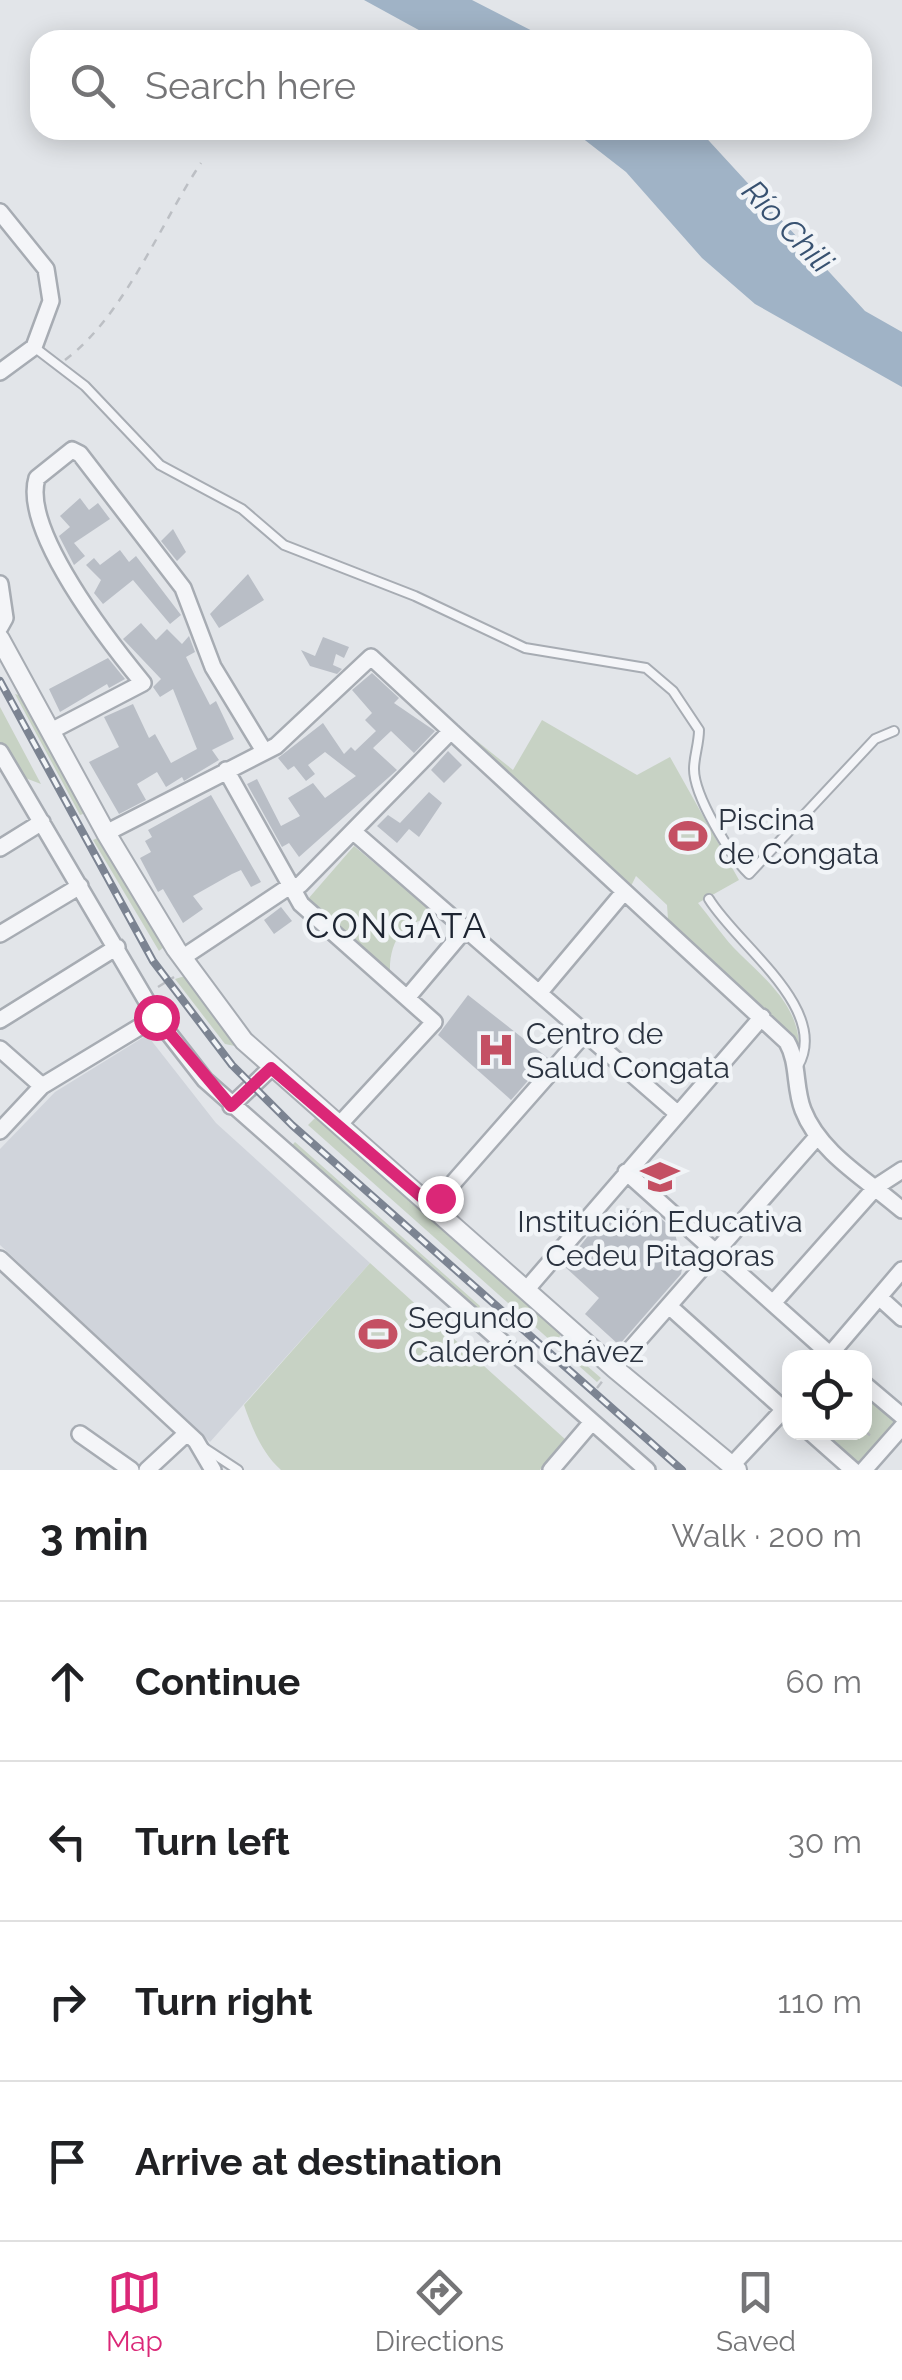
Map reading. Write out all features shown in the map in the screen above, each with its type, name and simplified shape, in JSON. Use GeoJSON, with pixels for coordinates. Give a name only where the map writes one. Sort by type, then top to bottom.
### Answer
{"type":"FeatureCollection","features":[{"type":"Feature","properties":{"kind":"street"},"geometry":{"type":"LineString","coordinates":[[0,212],[46,269],[51,301],[34,347],[0,372]]}},
{"type":"Feature","properties":{"kind":"street"},"geometry":{"type":"LineString","coordinates":[[50,731],[143,683],[102,630],[38,518],[34,494],[37,478],[72,450],[80,454],[184,588],[213,668],[264,750]]}},
{"type":"Feature","properties":{"kind":"street"},"geometry":{"type":"LineString","coordinates":[[0,584],[4,618],[0,627]]}},
{"type":"Feature","properties":{"kind":"street"},"geometry":{"type":"LineString","coordinates":[[0,639],[106,833],[182,958],[244,1042],[526,1290],[610,1373],[734,1468],[782,1416]]}},
{"type":"Feature","properties":{"kind":"street"},"geometry":{"type":"LineString","coordinates":[[106,833],[276,746],[371,657],[790,1046],[795,1086],[816,1138],[902,1210]]}},
{"type":"Feature","properties":{"kind":"street"},"geometry":{"type":"LineString","coordinates":[[182,958],[290,886],[300,886],[451,731]]}},
{"type":"Feature","properties":{"kind":"street"},"geometry":{"type":"LineString","coordinates":[[0,752],[156,1017],[231,1106],[647,1470]]}},
{"type":"Feature","properties":{"kind":"street"},"geometry":{"type":"LineString","coordinates":[[226,770],[301,904],[434,1022],[340,1125]]}},
{"type":"Feature","properties":{"kind":"street"},"geometry":{"type":"LineString","coordinates":[[0,848],[42,822]]}},
{"type":"Feature","properties":{"kind":"street"},"geometry":{"type":"LineString","coordinates":[[355,833],[678,1114]]}},
{"type":"Feature","properties":{"kind":"street"},"geometry":{"type":"LineString","coordinates":[[0,934],[80,886]]}},
{"type":"Feature","properties":{"kind":"street"},"geometry":{"type":"LineString","coordinates":[[540,992],[624,892]]}},
{"type":"Feature","properties":{"kind":"street"},"geometry":{"type":"LineString","coordinates":[[407,998],[467,927]]}},
{"type":"Feature","properties":{"kind":"street"},"geometry":{"type":"LineString","coordinates":[[0,1020],[117,947]]}},
{"type":"Feature","properties":{"kind":"street"},"geometry":{"type":"LineString","coordinates":[[0,1131],[42,1086],[156,1017]]}},
{"type":"Feature","properties":{"kind":"street"},"geometry":{"type":"LineString","coordinates":[[526,1290],[762,1017]]}},
{"type":"Feature","properties":{"kind":"street"},"geometry":{"type":"LineString","coordinates":[[432,1206],[586,1032]]}},
{"type":"Feature","properties":{"kind":"street"},"geometry":{"type":"LineString","coordinates":[[0,1049],[42,1086]]}},
{"type":"Feature","properties":{"kind":"street"},"geometry":{"type":"LineString","coordinates":[[231,1106],[271,1068]]}},
{"type":"Feature","properties":{"kind":"street"},"geometry":{"type":"LineString","coordinates":[[610,1373],[816,1138]]}},
{"type":"Feature","properties":{"kind":"street"},"geometry":{"type":"LineString","coordinates":[[774,1303],[876,1187],[902,1170]]}},
{"type":"Feature","properties":{"kind":"street"},"geometry":{"type":"LineString","coordinates":[[626,1172],[718,1250],[824,1350]]}},
{"type":"Feature","properties":{"kind":"street"},"geometry":{"type":"LineString","coordinates":[[0,1258],[191,1437],[213,1470]]}},
{"type":"Feature","properties":{"kind":"street"},"geometry":{"type":"LineString","coordinates":[[835,1350],[902,1270]]}},
{"type":"Feature","properties":{"kind":"street"},"geometry":{"type":"LineString","coordinates":[[879,1298],[902,1318]]}},
{"type":"Feature","properties":{"kind":"street"},"geometry":{"type":"LineString","coordinates":[[669,1306],[782,1405]]}},
{"type":"Feature","properties":{"kind":"street"},"geometry":{"type":"LineString","coordinates":[[872,1391],[902,1416]]}},
{"type":"Feature","properties":{"kind":"street"},"geometry":{"type":"LineString","coordinates":[[551,1470],[592,1422]]}},
{"type":"Feature","properties":{"kind":"street"},"geometry":{"type":"LineString","coordinates":[[864,1470],[902,1426]]}},
{"type":"Feature","properties":{"kind":"street"},"geometry":{"type":"LineString","coordinates":[[80,1434],[131,1470]]}},
{"type":"Feature","properties":{"kind":"street"},"geometry":{"type":"LineString","coordinates":[[147,1470],[191,1437]]}},
{"type":"Feature","properties":{"kind":"street"},"geometry":{"type":"LineString","coordinates":[[819,1440],[853,1470]]}},
{"type":"Feature","properties":{"kind":"lane"},"geometry":{"type":"LineString","coordinates":[[34,347],[60,364],[160,466],[242,509],[284,545],[415,596],[525,648],[573,659],[631,664],[662,679],[689,712],[698,730],[694,774],[718,829],[749,874],[875,739],[894,731]]}},
{"type":"Feature","properties":{"kind":"lane"},"geometry":{"type":"LineString","coordinates":[[708,899],[730,930],[781,984],[800,1013],[807,1040],[796,1070]]}},
{"type":"Feature","properties":{"kind":"lane"},"geometry":{"type":"LineString","coordinates":[[191,1437],[238,1470]]}},
{"type":"Feature","properties":{"kind":"path"},"geometry":{"type":"LineString","coordinates":[[60,364],[84,343],[112,306],[164,228],[200,163]]}},
{"type":"Feature","properties":{"kind":"path"},"geometry":{"type":"LineString","coordinates":[[158,986],[174,977]]}},
{"type":"Feature","properties":{"kind":"path"},"geometry":{"type":"LineString","coordinates":[[597,1388],[610,1373]]}},
{"type":"Feature","properties":{"kind":"path"},"geometry":{"type":"LineString","coordinates":[[872,1437],[878,1443]]}},
{"type":"Feature","properties":{"kind":"shaded area"},"geometry":{"type":"Polygon","coordinates":[[[147,1035],[216,1123],[370,1263],[210,1442],[0,1245],[0,1149],[55,1092],[147,1035]]]}},
{"type":"Feature","properties":{"kind":"green space"},"geometry":{"type":"Polygon","coordinates":[[[15,694],[22,696],[86,813],[80,815],[15,694]]]}},
{"type":"Feature","properties":{"kind":"green space"},"geometry":{"type":"Polygon","coordinates":[[[0,707],[41,784],[20,776],[0,743],[0,707]]]}},
{"type":"Feature","properties":{"kind":"green space"},"geometry":{"type":"Polygon","coordinates":[[[542,720],[637,775],[670,757],[739,880],[698,903],[787,1006],[798,1035],[799,1052],[784,1030],[668,919],[667,905],[636,876],[631,886],[470,740],[472,737],[513,770],[542,720]]]}},
{"type":"Feature","properties":{"kind":"green space"},"geometry":{"type":"Polygon","coordinates":[[[100,837],[166,945],[159,951],[93,840],[100,837]]]}},
{"type":"Feature","properties":{"kind":"green space"},"geometry":{"type":"Polygon","coordinates":[[[354,846],[440,918],[418,921],[402,932],[390,960],[390,972],[308,899],[354,846]]]}},
{"type":"Feature","properties":{"kind":"green space"},"geometry":{"type":"Polygon","coordinates":[[[185,976],[235,1046],[225,1044],[175,979],[185,976]]]}},
{"type":"Feature","properties":{"kind":"green space"},"geometry":{"type":"Polygon","coordinates":[[[318,1115],[564,1331],[557,1340],[601,1378],[597,1382],[308,1125],[318,1115]]]}},
{"type":"Feature","properties":{"kind":"green space"},"geometry":{"type":"Polygon","coordinates":[[[295,1142],[479,1308],[470,1310],[288,1150],[295,1142]]]}},
{"type":"Feature","properties":{"kind":"green space","name":"Segundo Calderón Chávez"},"geometry":{"type":"Polygon","coordinates":[[[370,1263],[566,1440],[540,1470],[281,1470],[268,1456],[244,1405],[370,1263]]]}},
{"type":"Feature","properties":{"kind":"green space"},"geometry":{"type":"Polygon","coordinates":[[[872,1395],[900,1420],[858,1468],[825,1440],[872,1440],[872,1395]]]}},
{"type":"Feature","properties":{"kind":"water"},"geometry":{"type":"Polygon","coordinates":[[[364,0],[472,0],[530,30],[419,30],[364,0]]]}},
{"type":"Feature","properties":{"kind":"water"},"geometry":{"type":"Polygon","coordinates":[[[585,140],[708,140],[865,311],[902,332],[902,387],[755,304],[702,258],[626,172],[585,140]]]}},
{"type":"Feature","properties":{"kind":"building"},"geometry":{"type":"Polygon","coordinates":[[[80,498],[89,510],[98,503],[110,519],[74,543],[85,556],[74,565],[59,536],[70,527],[60,516],[80,498]]]}},
{"type":"Feature","properties":{"kind":"building"},"geometry":{"type":"Polygon","coordinates":[[[173,529],[186,552],[177,561],[161,541],[173,529]]]}},
{"type":"Feature","properties":{"kind":"building"},"geometry":{"type":"Polygon","coordinates":[[[120,550],[129,562],[136,556],[181,615],[170,624],[133,580],[103,604],[94,593],[101,580],[86,565],[94,558],[100,565],[120,550]]]}},
{"type":"Feature","properties":{"kind":"building"},"geometry":{"type":"Polygon","coordinates":[[[248,574],[264,600],[219,628],[210,614],[248,574]]]}},
{"type":"Feature","properties":{"kind":"building"},"geometry":{"type":"Polygon","coordinates":[[[141,623],[156,640],[167,629],[182,644],[189,636],[195,652],[186,657],[210,705],[216,701],[234,739],[212,750],[219,760],[184,781],[182,777],[166,787],[157,772],[137,784],[146,800],[119,814],[89,762],[119,747],[104,717],[133,704],[149,738],[155,734],[171,763],[197,749],[173,689],[160,697],[153,687],[161,679],[123,639],[141,623]]]}},
{"type":"Feature","properties":{"kind":"building"},"geometry":{"type":"Polygon","coordinates":[[[323,637],[349,647],[344,658],[336,654],[333,665],[342,669],[337,674],[310,666],[301,650],[315,656],[323,637]]]}},
{"type":"Feature","properties":{"kind":"building"},"geometry":{"type":"Polygon","coordinates":[[[108,658],[125,679],[109,688],[107,684],[60,712],[49,689],[108,658]]]}},
{"type":"Feature","properties":{"kind":"building"},"geometry":{"type":"Polygon","coordinates":[[[372,673],[399,698],[394,703],[435,731],[414,753],[391,731],[373,748],[397,770],[299,857],[289,843],[282,847],[247,784],[257,779],[281,826],[300,816],[288,798],[313,783],[325,798],[356,776],[325,752],[308,765],[315,774],[306,781],[294,766],[288,770],[278,758],[323,723],[344,754],[351,747],[355,751],[376,731],[365,720],[372,713],[352,690],[372,673]]]}},
{"type":"Feature","properties":{"kind":"building"},"geometry":{"type":"Polygon","coordinates":[[[448,751],[462,765],[444,783],[431,770],[448,751]]]}},
{"type":"Feature","properties":{"kind":"building"},"geometry":{"type":"Polygon","coordinates":[[[429,792],[442,803],[419,837],[409,829],[397,843],[377,826],[388,815],[400,823],[429,792]]]}},
{"type":"Feature","properties":{"kind":"building"},"geometry":{"type":"Polygon","coordinates":[[[211,795],[261,882],[251,887],[241,870],[232,874],[193,896],[203,909],[183,923],[163,889],[158,892],[140,858],[151,852],[145,841],[152,837],[148,830],[211,795]]]}},
{"type":"Feature","properties":{"kind":"building"},"geometry":{"type":"Polygon","coordinates":[[[281,907],[292,921],[274,934],[264,920],[281,907]]]}},
{"type":"Feature","properties":{"kind":"building","name":"Centro de Salud Congata"},"geometry":{"type":"Polygon","coordinates":[[[468,995],[548,1058],[511,1100],[438,1035],[468,995]]]}},
{"type":"Feature","properties":{"kind":"building"},"geometry":{"type":"Polygon","coordinates":[[[627,1208],[656,1214],[674,1230],[683,1264],[681,1274],[619,1345],[585,1314],[599,1298],[564,1266],[604,1216],[627,1208]]]}},
{"type":"Feature","properties":{"kind":"railway"},"geometry":{"type":"LineString","coordinates":[[0,681],[153,961],[232,1065],[292,1125],[682,1470]]}},
{"type":"Feature","properties":{"kind":"place","name":"Piscina de Congata"},"geometry":{"type":"Point","coordinates":[688,836]}},
{"type":"Feature","properties":{"kind":"place","name":"Centro de Salud Congata"},"geometry":{"type":"Point","coordinates":[496,1050]}},
{"type":"Feature","properties":{"kind":"place","name":"Institución Educativa Cedeu Pitagoras"},"geometry":{"type":"Point","coordinates":[660,1177]}},
{"type":"Feature","properties":{"kind":"place","name":"Segundo Calderón Chávez"},"geometry":{"type":"Point","coordinates":[378,1334]}},
{"type":"Feature","properties":{"kind":"district","name":"CONGATA"},"geometry":{"type":"Point","coordinates":[397,925]}},
{"type":"Feature","properties":{"kind":"route"},"geometry":{"type":"LineString","coordinates":[[156,1017],[205,1080],[231,1106],[271,1068],[432,1206],[440,1198]]}},
{"type":"Feature","properties":{"kind":"water label","name":"Río Chili"},"geometry":{"type":"Point","coordinates":[788,226]}}]}
